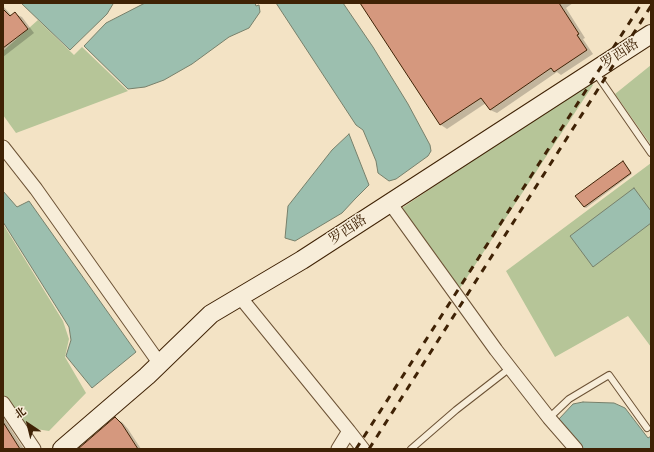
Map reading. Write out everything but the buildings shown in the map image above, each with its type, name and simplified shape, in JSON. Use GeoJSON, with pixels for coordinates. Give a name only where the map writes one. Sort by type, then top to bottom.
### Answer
{"type":"FeatureCollection","features":[{"type":"Feature","properties":{"kind":"street","name":"罗西路"},"geometry":{"type":"LineString","coordinates":[[62,449],[147,376],[211,314],[302,260],[651,34]]}},
{"type":"Feature","properties":{"kind":"street"},"geometry":{"type":"LineString","coordinates":[[3,147],[36,189],[160,364]]}},
{"type":"Feature","properties":{"kind":"street"},"geometry":{"type":"LineString","coordinates":[[390,202],[510,368],[549,418],[576,449]]}},
{"type":"Feature","properties":{"kind":"street"},"geometry":{"type":"LineString","coordinates":[[240,297],[363,449]]}},
{"type":"Feature","properties":{"kind":"street"},"geometry":{"type":"LineString","coordinates":[[3,403],[34,449]]}},
{"type":"Feature","properties":{"kind":"street"},"geometry":{"type":"LineString","coordinates":[[338,449],[349,431]]}},
{"type":"Feature","properties":{"kind":"lane"},"geometry":{"type":"LineString","coordinates":[[594,71],[651,153]]}},
{"type":"Feature","properties":{"kind":"lane"},"geometry":{"type":"LineString","coordinates":[[411,449],[456,410],[510,368]]}},
{"type":"Feature","properties":{"kind":"lane"},"geometry":{"type":"LineString","coordinates":[[549,418],[570,399],[610,375],[646,428]]}},
{"type":"Feature","properties":{"kind":"shaded area"},"geometry":{"type":"Polygon","coordinates":[[[21,3],[113,4],[107,14],[70,50],[21,3]]]}},
{"type":"Feature","properties":{"kind":"shaded area"},"geometry":{"type":"Polygon","coordinates":[[[145,3],[255,3],[256,6],[259,5],[260,12],[249,28],[229,37],[192,64],[164,80],[145,87],[128,89],[84,46],[106,23],[145,3]]]}},
{"type":"Feature","properties":{"kind":"shaded area"},"geometry":{"type":"Polygon","coordinates":[[[276,3],[343,3],[373,47],[408,104],[430,145],[431,151],[428,156],[396,179],[389,181],[378,173],[376,161],[363,130],[356,125],[276,3]]]}},
{"type":"Feature","properties":{"kind":"shaded area"},"geometry":{"type":"Polygon","coordinates":[[[38,20],[74,55],[82,47],[128,91],[16,133],[3,115],[3,51],[38,20]]]}},
{"type":"Feature","properties":{"kind":"shaded area"},"geometry":{"type":"Polygon","coordinates":[[[651,65],[651,145],[615,94],[651,65]]]}},
{"type":"Feature","properties":{"kind":"shaded area"},"geometry":{"type":"Polygon","coordinates":[[[590,81],[593,85],[460,288],[402,208],[590,81]]]}},
{"type":"Feature","properties":{"kind":"shaded area"},"geometry":{"type":"Polygon","coordinates":[[[349,134],[369,185],[342,213],[295,241],[285,238],[288,206],[332,150],[349,134]]]}},
{"type":"Feature","properties":{"kind":"shaded area"},"geometry":{"type":"Polygon","coordinates":[[[651,163],[651,347],[628,316],[555,357],[506,271],[651,163]]]}},
{"type":"Feature","properties":{"kind":"shaded area"},"geometry":{"type":"Polygon","coordinates":[[[634,188],[651,211],[651,223],[593,267],[570,236],[634,188]]]}},
{"type":"Feature","properties":{"kind":"shaded area"},"geometry":{"type":"Polygon","coordinates":[[[3,191],[17,207],[29,201],[136,352],[92,388],[66,356],[71,340],[69,327],[3,222],[3,191]]]}},
{"type":"Feature","properties":{"kind":"shaded area"},"geometry":{"type":"Polygon","coordinates":[[[3,224],[63,321],[69,339],[65,357],[86,393],[49,431],[23,427],[3,397],[3,224]]]}},
{"type":"Feature","properties":{"kind":"shaded area"},"geometry":{"type":"Polygon","coordinates":[[[583,402],[614,403],[625,408],[648,438],[651,436],[651,449],[582,449],[559,424],[559,419],[573,404],[583,402]]]}},
{"type":"Feature","properties":{"kind":"railway"},"geometry":{"type":"LineString","coordinates":[[356,449],[642,3]]}},
{"type":"Feature","properties":{"kind":"railway"},"geometry":{"type":"LineString","coordinates":[[369,449],[651,6]]}}]}
